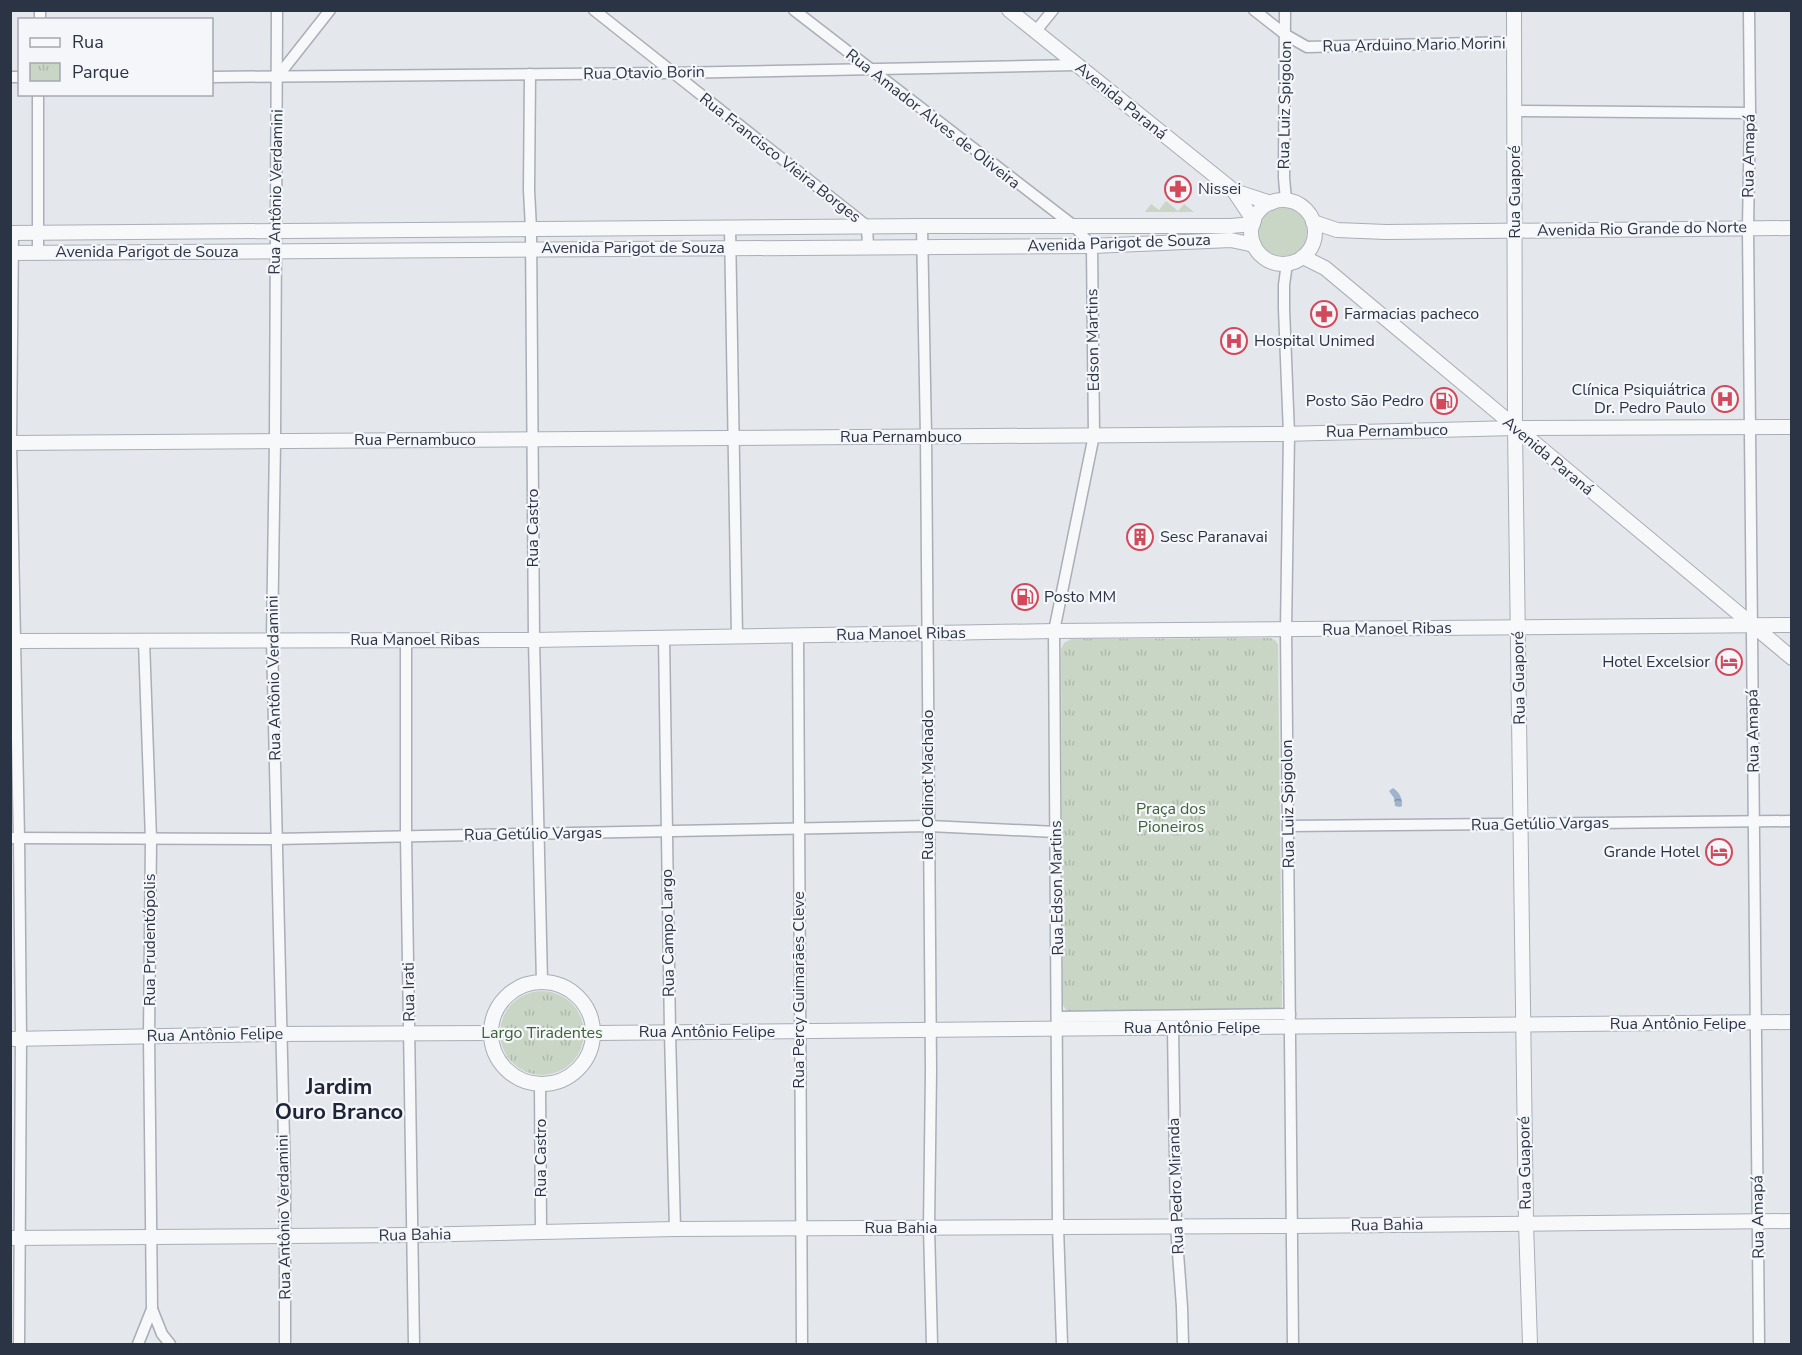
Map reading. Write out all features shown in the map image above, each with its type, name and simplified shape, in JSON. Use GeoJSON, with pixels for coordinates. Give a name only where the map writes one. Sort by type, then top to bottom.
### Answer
{"type":"FeatureCollection","features":[{"type":"Feature","properties":{"kind":"street","name":"Rua Antônio Verdamini"},"geometry":{"type":"LineString","coordinates":[[277,10],[272,640],[285,1236],[285,1344]]}},
{"type":"Feature","properties":{"kind":"street"},"geometry":{"type":"LineString","coordinates":[[278,76],[330,10]]}},
{"type":"Feature","properties":{"kind":"street","name":"Rua Francisco Vieira Borges"},"geometry":{"type":"LineString","coordinates":[[594,10],[670,73],[867,226],[868,246]]}},
{"type":"Feature","properties":{"kind":"street","name":"Rua Amador Alves de Oliveira"},"geometry":{"type":"LineString","coordinates":[[794,10],[867,69],[1074,226],[1092,246]]}},
{"type":"Feature","properties":{"kind":"street","name":"Avenida Paraná"},"geometry":{"type":"LineString","coordinates":[[1009,10],[1234,191],[1253,222]]}},
{"type":"Feature","properties":{"kind":"street"},"geometry":{"type":"LineString","coordinates":[[1035,32],[1053,10]]}},
{"type":"Feature","properties":{"kind":"street","name":"Rua Arduino Mario Morini"},"geometry":{"type":"LineString","coordinates":[[1254,10],[1286,35],[1307,47],[1514,42]]}},
{"type":"Feature","properties":{"kind":"street","name":"Rua Luiz Spigolon"},"geometry":{"type":"LineString","coordinates":[[1285,10],[1284,178],[1286,200]]}},
{"type":"Feature","properties":{"kind":"street","name":"Rua Guaporé"},"geometry":{"type":"LineString","coordinates":[[1514,10],[1515,428],[1526,1223],[1530,1344]]}},
{"type":"Feature","properties":{"kind":"street","name":"Rua Amapá"},"geometry":{"type":"LineString","coordinates":[[1749,10],[1748,228],[1759,1344]]}},
{"type":"Feature","properties":{"kind":"street","name":"Rua Otavio Borin"},"geometry":{"type":"LineString","coordinates":[[213,77],[670,73],[1076,64]]}},
{"type":"Feature","properties":{"kind":"street","name":"Rua Castro"},"geometry":{"type":"LineString","coordinates":[[530,74],[529,190],[534,639],[542,982]]}},
{"type":"Feature","properties":{"kind":"street"},"geometry":{"type":"LineString","coordinates":[[38,96],[38,253]]}},
{"type":"Feature","properties":{"kind":"street"},"geometry":{"type":"LineString","coordinates":[[1515,111],[1750,113]]}},
{"type":"Feature","properties":{"kind":"street","name":"Avenida Paraná"},"geometry":{"type":"LineString","coordinates":[[1234,191],[1271,203]]}},
{"type":"Feature","properties":{"kind":"street"},"geometry":{"type":"LineString","coordinates":[[1286,200],[1304,208],[1313,222],[1314,238],[1303,257],[1287,263],[1277,263],[1265,258],[1254,245],[1253,222],[1259,211],[1271,203],[1286,200]]}},
{"type":"Feature","properties":{"kind":"street","name":"Avenida Parigot de Souza"},"geometry":{"type":"LineString","coordinates":[[12,233],[867,226],[1231,226],[1253,222]]}},
{"type":"Feature","properties":{"kind":"street","name":"Avenida Rio Grande do Norte"},"geometry":{"type":"LineString","coordinates":[[1313,222],[1347,231],[1791,228]]}},
{"type":"Feature","properties":{"kind":"street","name":"Rua Odinot Machado"},"geometry":{"type":"LineString","coordinates":[[922,226],[926,436],[929,1227],[932,1344]]}},
{"type":"Feature","properties":{"kind":"street"},"geometry":{"type":"LineString","coordinates":[[730,227],[737,636]]}},
{"type":"Feature","properties":{"kind":"street"},"geometry":{"type":"LineString","coordinates":[[12,233],[10,443],[15,838],[16,1238],[19,1344]]}},
{"type":"Feature","properties":{"kind":"street","name":"Avenida Parigot de Souza"},"geometry":{"type":"LineString","coordinates":[[12,253],[1092,246],[1231,240],[1254,245]]}},
{"type":"Feature","properties":{"kind":"street","name":"Edson Martins"},"geometry":{"type":"LineString","coordinates":[[1092,246],[1094,435]]}},
{"type":"Feature","properties":{"kind":"street","name":"Avenida Paraná"},"geometry":{"type":"LineString","coordinates":[[1303,257],[1325,268],[1791,658]]}},
{"type":"Feature","properties":{"kind":"street","name":"Rua Luiz Spigolon"},"geometry":{"type":"LineString","coordinates":[[1287,263],[1284,309],[1289,434],[1286,630],[1293,1344]]}},
{"type":"Feature","properties":{"kind":"street","name":"Rua Pernambuco"},"geometry":{"type":"LineString","coordinates":[[10,443],[1289,434],[1515,428],[1791,427]]}},
{"type":"Feature","properties":{"kind":"street","name":"Rua Edson Martins"},"geometry":{"type":"LineString","coordinates":[[1062,1344],[1058,1227],[1054,632],[1094,435]]}},
{"type":"Feature","properties":{"kind":"street","name":"Rua Manoel Ribas"},"geometry":{"type":"LineString","coordinates":[[12,641],[664,638],[927,633],[1791,625]]}},
{"type":"Feature","properties":{"kind":"street","name":"Rua Percy Guimarães Cleve"},"geometry":{"type":"LineString","coordinates":[[798,635],[802,1344]]}},
{"type":"Feature","properties":{"kind":"street","name":"Rua Campo Largo"},"geometry":{"type":"LineString","coordinates":[[664,638],[669,1032],[675,1229]]}},
{"type":"Feature","properties":{"kind":"street","name":"Rua Irati"},"geometry":{"type":"LineString","coordinates":[[406,640],[406,836],[414,1344]]}},
{"type":"Feature","properties":{"kind":"street","name":"Rua Prudentópolis"},"geometry":{"type":"LineString","coordinates":[[138,1344],[152,1309],[149,1036],[151,839],[144,641]]}},
{"type":"Feature","properties":{"kind":"street","name":"Rua Getúlio Vargas"},"geometry":{"type":"LineString","coordinates":[[1288,826],[1791,821]]}},
{"type":"Feature","properties":{"kind":"street","name":"Rua Getúlio Vargas"},"geometry":{"type":"LineString","coordinates":[[15,838],[276,839],[929,826],[1056,832]]}},
{"type":"Feature","properties":{"kind":"street"},"geometry":{"type":"LineString","coordinates":[[542,982],[558,984],[572,991],[584,1003],[591,1017],[594,1033],[591,1049],[583,1064],[572,1075],[557,1082],[540,1084],[525,1081],[511,1073],[500,1062],[491,1033],[493,1017],[500,1003],[512,992],[526,984],[542,982]]}},
{"type":"Feature","properties":{"kind":"street","name":"Rua Antônio Felipe"},"geometry":{"type":"LineString","coordinates":[[594,1033],[930,1029],[1058,1023],[1290,1021],[1523,1025],[1791,1022]]}},
{"type":"Feature","properties":{"kind":"street","name":"Rua Antônio Felipe"},"geometry":{"type":"LineString","coordinates":[[1058,1023],[1173,1028],[1290,1021]]}},
{"type":"Feature","properties":{"kind":"street","name":"Rua Pedro Miranda"},"geometry":{"type":"LineString","coordinates":[[1173,1028],[1176,1226],[1183,1344]]}},
{"type":"Feature","properties":{"kind":"street","name":"Rua Antônio Felipe"},"geometry":{"type":"LineString","coordinates":[[16,1039],[491,1033]]}},
{"type":"Feature","properties":{"kind":"street","name":"Rua Castro"},"geometry":{"type":"LineString","coordinates":[[540,1084],[541,1233]]}},
{"type":"Feature","properties":{"kind":"street","name":"Rua Bahia"},"geometry":{"type":"LineString","coordinates":[[16,1238],[412,1235],[675,1229],[1791,1221]]}},
{"type":"Feature","properties":{"kind":"street"},"geometry":{"type":"LineString","coordinates":[[152,1309],[162,1334],[170,1344]]}},
{"type":"Feature","properties":{"kind":"green space"},"geometry":{"type":"Polygon","coordinates":[[[1166,201],[1178,211],[1184,204],[1194,212],[1145,212],[1151,204],[1159,210],[1166,201]]]}},
{"type":"Feature","properties":{"kind":"green space"},"geometry":{"type":"Polygon","coordinates":[[[1283,208],[1300,215],[1307,232],[1300,249],[1283,256],[1266,249],[1259,232],[1266,215],[1283,208]]]}},
{"type":"Feature","properties":{"kind":"green space","name":"Praça dos Pioneiros"},"geometry":{"type":"Polygon","coordinates":[[[1270,638],[1278,644],[1282,1005],[1280,1009],[1067,1012],[1063,1005],[1061,649],[1064,643],[1071,639],[1270,638]]]}},
{"type":"Feature","properties":{"kind":"green space","name":"Largo Tiradentes"},"geometry":{"type":"Polygon","coordinates":[[[542,991],[558,994],[572,1003],[581,1017],[584,1033],[581,1049],[572,1063],[558,1072],[542,1075],[526,1072],[512,1063],[503,1049],[500,1033],[503,1017],[512,1003],[526,994],[542,991]]]}},
{"type":"Feature","properties":{"kind":"water"},"geometry":{"type":"Polygon","coordinates":[[[1393,788],[1401,798],[1402,806],[1400,807],[1395,806],[1394,798],[1389,791],[1393,788]]]}},
{"type":"Feature","properties":{"kind":"place","name":"Nissei"},"geometry":{"type":"Point","coordinates":[1178,189]}},
{"type":"Feature","properties":{"kind":"place","name":"Farmacias pacheco"},"geometry":{"type":"Point","coordinates":[1324,314]}},
{"type":"Feature","properties":{"kind":"place","name":"Hospital Unimed"},"geometry":{"type":"Point","coordinates":[1234,341]}},
{"type":"Feature","properties":{"kind":"place","name":"Clínica Psiquiátrica Dr. Pedro Paulo"},"geometry":{"type":"Point","coordinates":[1725,399]}},
{"type":"Feature","properties":{"kind":"place","name":"Posto São Pedro"},"geometry":{"type":"Point","coordinates":[1444,401]}},
{"type":"Feature","properties":{"kind":"place","name":"Sesc Paranavai"},"geometry":{"type":"Point","coordinates":[1140,537]}},
{"type":"Feature","properties":{"kind":"place","name":"Posto MM"},"geometry":{"type":"Point","coordinates":[1025,597]}},
{"type":"Feature","properties":{"kind":"place","name":"Hotel Excelsior"},"geometry":{"type":"Point","coordinates":[1729,662]}},
{"type":"Feature","properties":{"kind":"place","name":"Grande Hotel"},"geometry":{"type":"Point","coordinates":[1719,852]}},
{"type":"Feature","properties":{"kind":"district","name":"Jardim Ouro Branco"},"geometry":{"type":"Point","coordinates":[339,1100]}}]}
